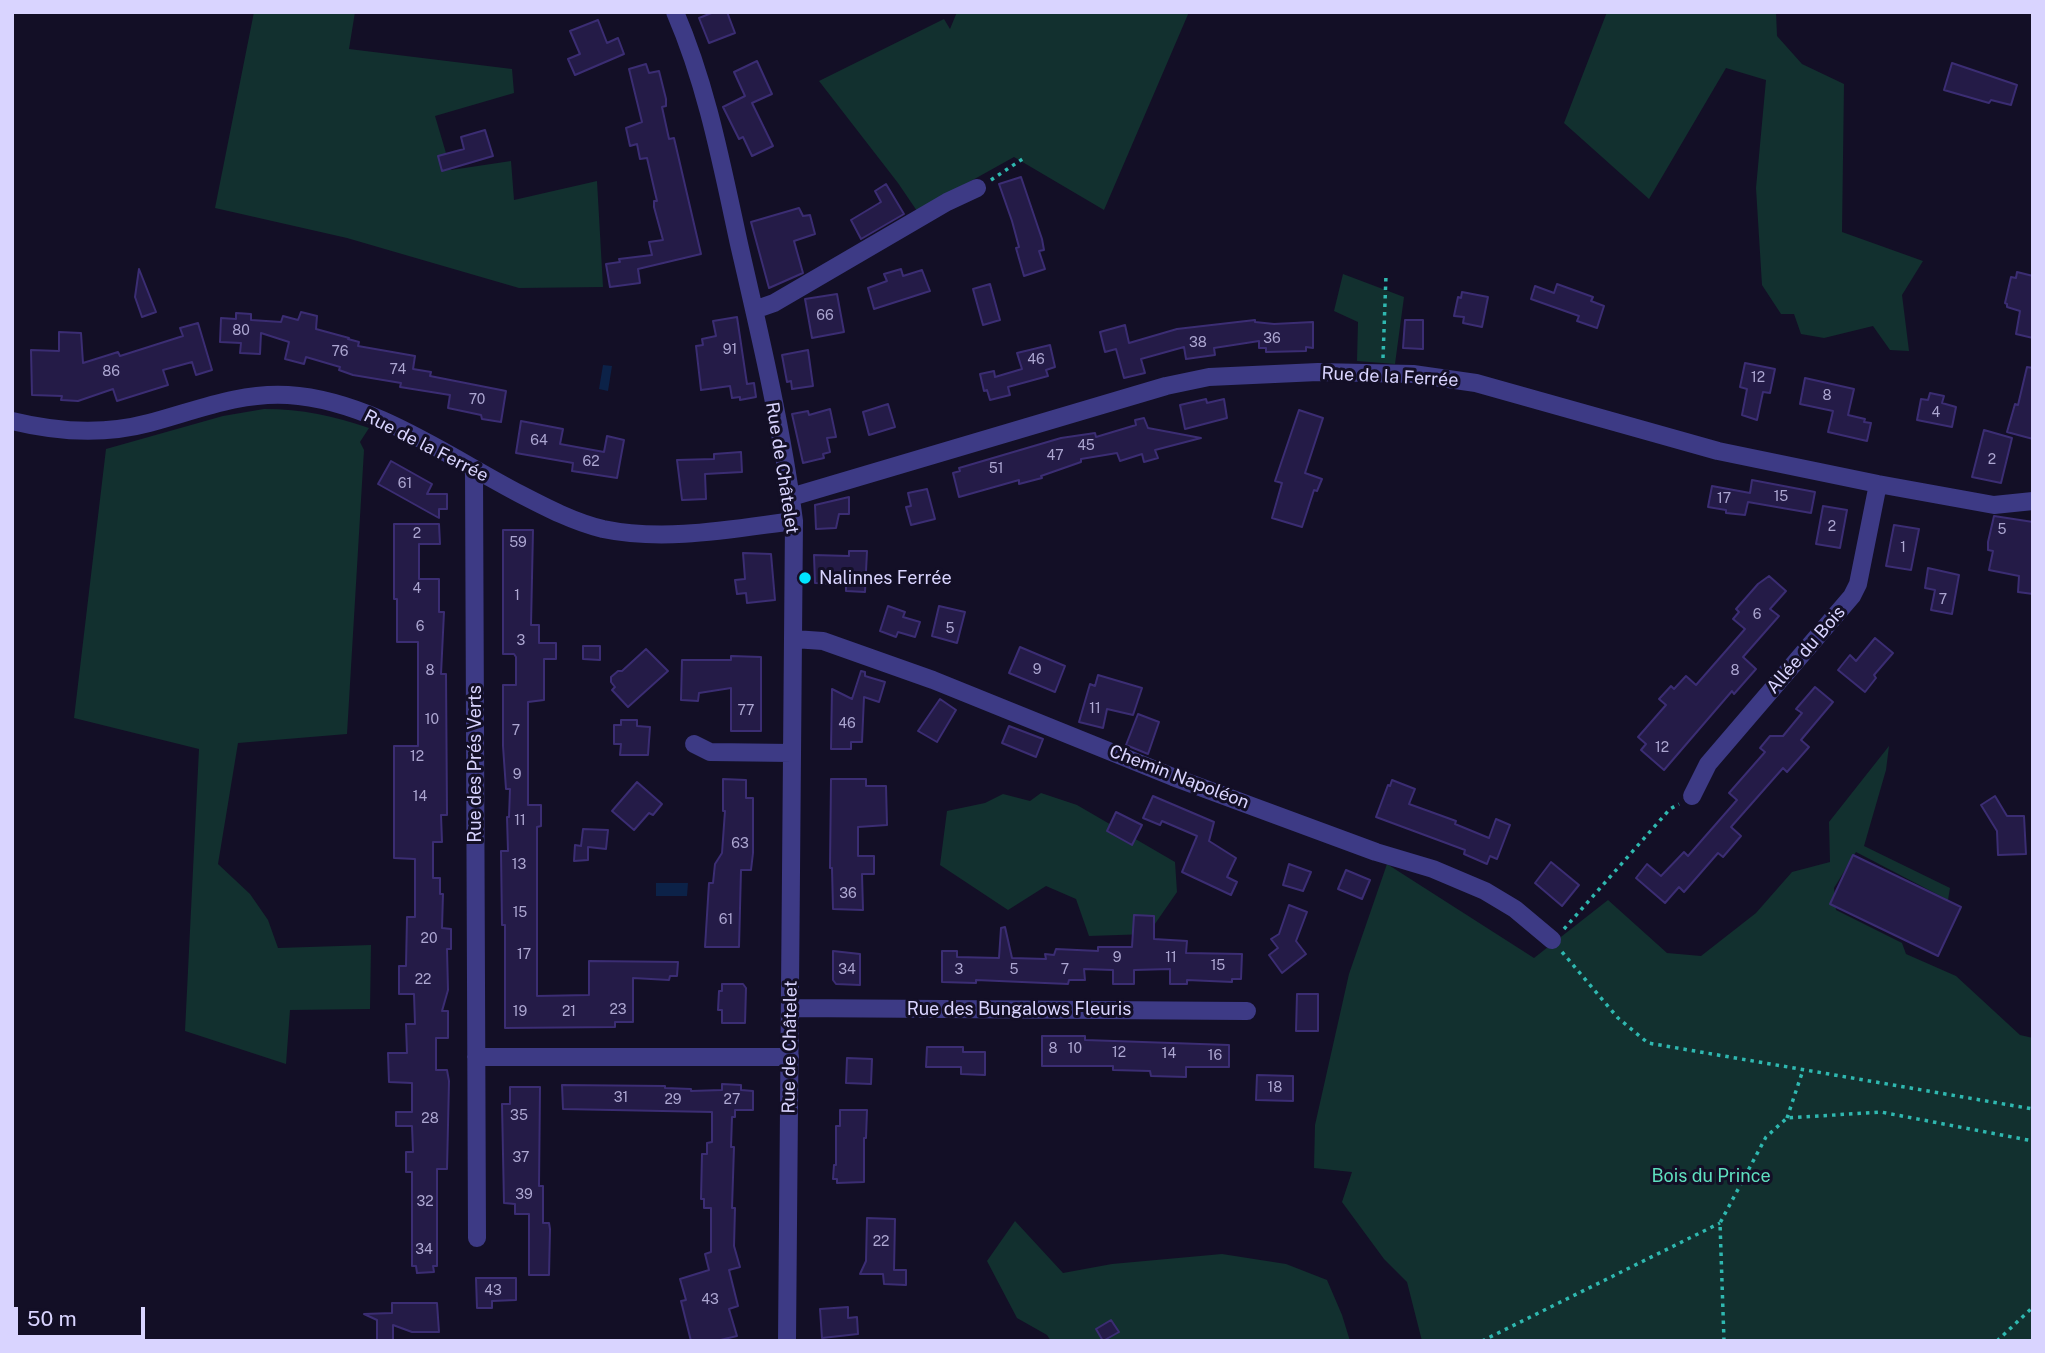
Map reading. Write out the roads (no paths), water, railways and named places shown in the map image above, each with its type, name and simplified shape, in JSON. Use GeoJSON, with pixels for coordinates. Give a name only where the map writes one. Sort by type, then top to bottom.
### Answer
{"type":"FeatureCollection","features":[{"type":"Feature","properties":{"kind":"street","name":"Rue de Châtelet"},"geometry":{"type":"LineString","coordinates":[[675,12],[696,68],[708,111],[754,310],[791,497],[794,639],[787,1341]]}},
{"type":"Feature","properties":{"kind":"street"},"geometry":{"type":"LineString","coordinates":[[754,310],[774,303],[947,202],[977,188]]}},
{"type":"Feature","properties":{"kind":"street","name":"Rue de la Ferrée"},"geometry":{"type":"LineString","coordinates":[[791,497],[1177,384],[1209,377],[1256,373],[1413,374],[1476,383],[1718,451],[1994,505],[2033,501]]}},
{"type":"Feature","properties":{"kind":"street","name":"Rue de la Ferrée"},"geometry":{"type":"LineString","coordinates":[[12,421],[74,431],[113,430],[146,424],[247,396],[287,395],[322,399],[396,427],[554,512],[603,528],[625,532],[700,532],[793,521]]}},
{"type":"Feature","properties":{"kind":"street","name":"Rue des Prés Verts"},"geometry":{"type":"LineString","coordinates":[[474,470],[477,1238]]}},
{"type":"Feature","properties":{"kind":"street","name":"Allée du Bois"},"geometry":{"type":"LineString","coordinates":[[1692,796],[1708,764],[1852,596],[1858,584],[1878,484]]}},
{"type":"Feature","properties":{"kind":"street","name":"Chemin Napoléon"},"geometry":{"type":"LineString","coordinates":[[794,639],[823,642],[933,680],[1173,777],[1376,852],[1433,869],[1485,891],[1515,909],[1552,940]]}},
{"type":"Feature","properties":{"kind":"street"},"geometry":{"type":"LineString","coordinates":[[694,744],[710,752],[792,754]]}},
{"type":"Feature","properties":{"kind":"street","name":"Rue des Bungalows Fleuris"},"geometry":{"type":"LineString","coordinates":[[790,1008],[1247,1011]]}},
{"type":"Feature","properties":{"kind":"street"},"geometry":{"type":"LineString","coordinates":[[476,1057],[790,1057]]}},
{"type":"Feature","properties":{"kind":"water"},"geometry":{"type":"Polygon","coordinates":[[[603,365],[612,366],[608,391],[599,389],[603,365]]]}},
{"type":"Feature","properties":{"kind":"water"},"geometry":{"type":"Polygon","coordinates":[[[656,883],[688,883],[687,896],[656,896],[656,883]]]}},
{"type":"Feature","properties":{"kind":"place","name":"Nalinnes Ferrée"},"geometry":{"type":"Point","coordinates":[805,578]}},
{"type":"Feature","properties":{"kind":"park label","name":"Bois du Prince"},"geometry":{"type":"Point","coordinates":[1711,1176]}}]}
